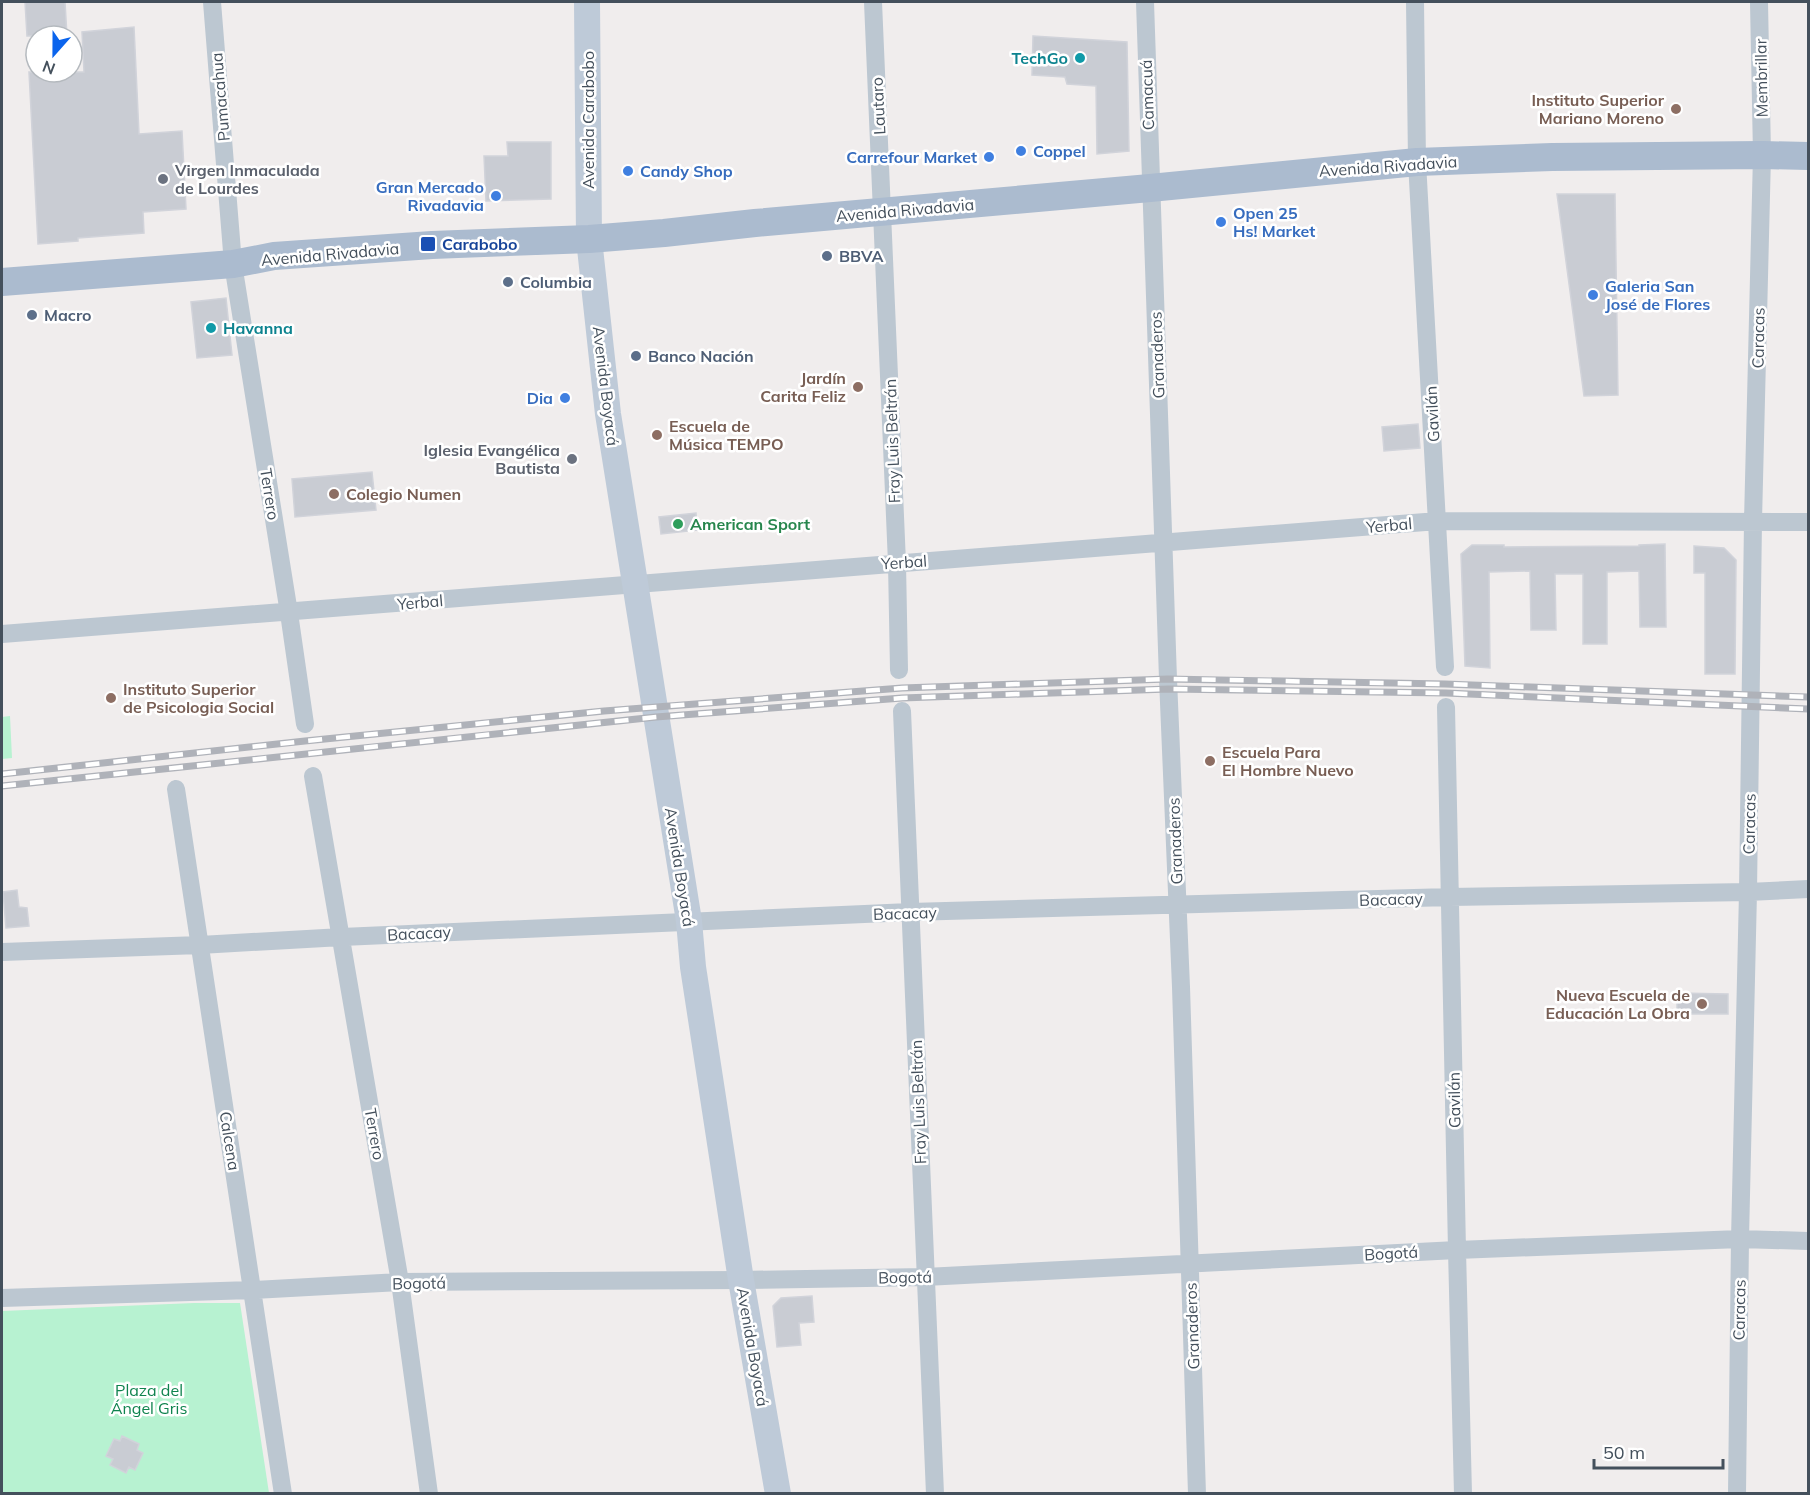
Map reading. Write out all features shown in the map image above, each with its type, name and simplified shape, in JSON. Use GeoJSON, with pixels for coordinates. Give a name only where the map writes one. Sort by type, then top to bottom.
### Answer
{"type":"FeatureCollection","features":[{"type":"Feature","properties":{"kind":"main road","name":"Avenida Carabobo"},"geometry":{"type":"LineString","coordinates":[[587,2],[589,239]]}},
{"type":"Feature","properties":{"kind":"main road","name":"Avenida Rivadavia"},"geometry":{"type":"LineString","coordinates":[[2,282],[233,264],[274,256],[664,233],[1417,162],[1531,158],[1809,156]]}},
{"type":"Feature","properties":{"kind":"main road","name":"Avenida Boyacá"},"geometry":{"type":"LineString","coordinates":[[589,239],[608,414],[689,921],[693,967],[741,1280],[778,1494]]}},
{"type":"Feature","properties":{"kind":"street","name":"Pumacahua"},"geometry":{"type":"LineString","coordinates":[[212,2],[233,264]]}},
{"type":"Feature","properties":{"kind":"street","name":"Lautaro"},"geometry":{"type":"LineString","coordinates":[[873,2],[883,211]]}},
{"type":"Feature","properties":{"kind":"street","name":"Camacuá"},"geometry":{"type":"LineString","coordinates":[[1145,2],[1150,188]]}},
{"type":"Feature","properties":{"kind":"street","name":"Gavilán"},"geometry":{"type":"LineString","coordinates":[[1415,2],[1417,162],[1445,667]]}},
{"type":"Feature","properties":{"kind":"street","name":"Membrillar"},"geometry":{"type":"LineString","coordinates":[[1759,2],[1762,155]]}},
{"type":"Feature","properties":{"kind":"street","name":"Caracas"},"geometry":{"type":"LineString","coordinates":[[1737,1494],[1753,521],[1762,155]]}},
{"type":"Feature","properties":{"kind":"street","name":"Granaderos"},"geometry":{"type":"LineString","coordinates":[[1150,188],[1178,906],[1197,1494]]}},
{"type":"Feature","properties":{"kind":"street","name":"Fray Luis Beltrán"},"geometry":{"type":"LineString","coordinates":[[883,211],[899,670]]}},
{"type":"Feature","properties":{"kind":"street","name":"Terrero"},"geometry":{"type":"LineString","coordinates":[[233,264],[305,724]]}},
{"type":"Feature","properties":{"kind":"street","name":"Yerbal"},"geometry":{"type":"LineString","coordinates":[[2,634],[1438,521],[1809,522]]}},
{"type":"Feature","properties":{"kind":"street","name":"Gavilán"},"geometry":{"type":"LineString","coordinates":[[1446,707],[1463,1494]]}},
{"type":"Feature","properties":{"kind":"street","name":"Fray Luis Beltrán"},"geometry":{"type":"LineString","coordinates":[[902,711],[935,1494]]}},
{"type":"Feature","properties":{"kind":"street","name":"Terrero"},"geometry":{"type":"LineString","coordinates":[[314,776],[400,1282],[429,1494]]}},
{"type":"Feature","properties":{"kind":"street","name":"Calcena"},"geometry":{"type":"LineString","coordinates":[[176,789],[283,1494]]}},
{"type":"Feature","properties":{"kind":"street","name":"Bacacay"},"geometry":{"type":"LineString","coordinates":[[2,952],[910,912],[1809,889]]}},
{"type":"Feature","properties":{"kind":"street","name":"Bogotá"},"geometry":{"type":"LineString","coordinates":[[2,1298],[252,1290],[400,1282],[925,1277],[1457,1250],[1740,1239],[1809,1241]]}},
{"type":"Feature","properties":{"kind":"green space"},"geometry":{"type":"Polygon","coordinates":[[[10,716],[12,758],[2,759],[2,717],[10,716]]]}},
{"type":"Feature","properties":{"kind":"green space","name":"Plaza del Ángel Gris"},"geometry":{"type":"Polygon","coordinates":[[[240,1303],[269,1493],[2,1493],[2,1311],[240,1303]]]}},
{"type":"Feature","properties":{"kind":"building"},"geometry":{"type":"Polygon","coordinates":[[[25,2],[65,2],[66,24],[26,24],[25,2]]]}},
{"type":"Feature","properties":{"kind":"building"},"geometry":{"type":"Polygon","coordinates":[[[134,27],[139,134],[182,131],[186,209],[143,212],[144,233],[78,238],[78,241],[38,244],[30,84],[84,84],[84,32],[134,27]]]}},
{"type":"Feature","properties":{"kind":"building","name":"TechGo"},"geometry":{"type":"Polygon","coordinates":[[[1033,36],[1127,42],[1129,151],[1097,154],[1096,86],[1067,84],[1065,77],[1032,75],[1033,36]]]}},
{"type":"Feature","properties":{"kind":"building"},"geometry":{"type":"Polygon","coordinates":[[[507,142],[551,142],[551,199],[486,201],[484,156],[508,156],[507,142]]]}},
{"type":"Feature","properties":{"kind":"building","name":"Galeria San José de Flores"},"geometry":{"type":"Polygon","coordinates":[[[1557,194],[1615,194],[1618,395],[1584,396],[1557,194]]]}},
{"type":"Feature","properties":{"kind":"building","name":"Havanna"},"geometry":{"type":"Polygon","coordinates":[[[226,298],[232,355],[197,358],[191,302],[226,298]]]}},
{"type":"Feature","properties":{"kind":"building"},"geometry":{"type":"Polygon","coordinates":[[[1418,424],[1420,448],[1384,451],[1382,427],[1418,424]]]}},
{"type":"Feature","properties":{"kind":"building","name":"Colegio Numen"},"geometry":{"type":"Polygon","coordinates":[[[372,472],[376,510],[295,517],[292,479],[372,472]]]}},
{"type":"Feature","properties":{"kind":"building","name":"American Sport"},"geometry":{"type":"Polygon","coordinates":[[[696,513],[697,530],[661,534],[659,517],[696,513]]]}},
{"type":"Feature","properties":{"kind":"building"},"geometry":{"type":"Polygon","coordinates":[[[1665,544],[1666,627],[1640,627],[1639,571],[1607,572],[1607,644],[1583,644],[1583,574],[1555,574],[1556,630],[1531,630],[1530,571],[1489,572],[1490,668],[1465,666],[1461,554],[1472,545],[1504,545],[1504,547],[1665,544]]]}},
{"type":"Feature","properties":{"kind":"building"},"geometry":{"type":"Polygon","coordinates":[[[1694,546],[1724,548],[1736,560],[1735,674],[1705,674],[1705,573],[1694,573],[1694,546]]]}},
{"type":"Feature","properties":{"kind":"building"},"geometry":{"type":"Polygon","coordinates":[[[17,890],[19,907],[27,908],[29,926],[6,928],[3,892],[17,890]]]}},
{"type":"Feature","properties":{"kind":"building","name":"Nueva Escuela de Educación La Obra"},"geometry":{"type":"Polygon","coordinates":[[[1677,993],[1728,994],[1728,1014],[1677,1014],[1677,993]]]}},
{"type":"Feature","properties":{"kind":"building"},"geometry":{"type":"Polygon","coordinates":[[[812,1296],[814,1322],[799,1323],[801,1345],[777,1347],[773,1306],[781,1298],[812,1296]]]}},
{"type":"Feature","properties":{"kind":"building"},"geometry":{"type":"Polygon","coordinates":[[[122,1436],[139,1444],[137,1450],[143,1453],[135,1470],[129,1467],[126,1473],[110,1465],[113,1459],[106,1456],[114,1439],[120,1441],[122,1436]]]}},
{"type":"Feature","properties":{"kind":"railway"},"geometry":{"type":"LineString","coordinates":[[2,774],[604,711],[902,688],[1168,679],[1445,684],[1808,697]]}},
{"type":"Feature","properties":{"kind":"railway"},"geometry":{"type":"LineString","coordinates":[[2,786],[656,717],[902,698],[1169,689],[1446,693],[1808,709]]}},
{"type":"Feature","properties":{"kind":"place","name":"TechGo"},"geometry":{"type":"Point","coordinates":[1080,58]}},
{"type":"Feature","properties":{"kind":"place","name":"Instituto Superior Mariano Moreno"},"geometry":{"type":"Point","coordinates":[1676,109]}},
{"type":"Feature","properties":{"kind":"place","name":"Coppel"},"geometry":{"type":"Point","coordinates":[1021,151]}},
{"type":"Feature","properties":{"kind":"place","name":"Carrefour Market"},"geometry":{"type":"Point","coordinates":[989,157]}},
{"type":"Feature","properties":{"kind":"place","name":"Candy Shop"},"geometry":{"type":"Point","coordinates":[628,171]}},
{"type":"Feature","properties":{"kind":"place","name":"Virgen Inmaculada de Lourdes"},"geometry":{"type":"Point","coordinates":[163,179]}},
{"type":"Feature","properties":{"kind":"place","name":"Gran Mercado Rivadavia"},"geometry":{"type":"Point","coordinates":[496,196]}},
{"type":"Feature","properties":{"kind":"place","name":"Open 25 Hs! Market"},"geometry":{"type":"Point","coordinates":[1221,222]}},
{"type":"Feature","properties":{"kind":"place","name":"Carabobo"},"geometry":{"type":"Point","coordinates":[428,244]}},
{"type":"Feature","properties":{"kind":"place","name":"BBVA"},"geometry":{"type":"Point","coordinates":[827,256]}},
{"type":"Feature","properties":{"kind":"place","name":"Columbia"},"geometry":{"type":"Point","coordinates":[508,282]}},
{"type":"Feature","properties":{"kind":"place","name":"Galeria San José de Flores"},"geometry":{"type":"Point","coordinates":[1593,295]}},
{"type":"Feature","properties":{"kind":"place","name":"Macro"},"geometry":{"type":"Point","coordinates":[32,315]}},
{"type":"Feature","properties":{"kind":"place","name":"Havanna"},"geometry":{"type":"Point","coordinates":[211,328]}},
{"type":"Feature","properties":{"kind":"place","name":"Banco Nación"},"geometry":{"type":"Point","coordinates":[636,356]}},
{"type":"Feature","properties":{"kind":"place","name":"Jardín Carita Feliz"},"geometry":{"type":"Point","coordinates":[858,387]}},
{"type":"Feature","properties":{"kind":"place","name":"Dia"},"geometry":{"type":"Point","coordinates":[565,398]}},
{"type":"Feature","properties":{"kind":"place","name":"Escuela de Música TEMPO"},"geometry":{"type":"Point","coordinates":[657,435]}},
{"type":"Feature","properties":{"kind":"place","name":"Iglesia Evangélica Bautista"},"geometry":{"type":"Point","coordinates":[572,459]}},
{"type":"Feature","properties":{"kind":"place","name":"Colegio Numen"},"geometry":{"type":"Point","coordinates":[334,494]}},
{"type":"Feature","properties":{"kind":"place","name":"American Sport"},"geometry":{"type":"Point","coordinates":[678,524]}},
{"type":"Feature","properties":{"kind":"place","name":"Instituto Superior de Psicologia Social"},"geometry":{"type":"Point","coordinates":[111,698]}},
{"type":"Feature","properties":{"kind":"place","name":"Escuela Para El Hombre Nuevo"},"geometry":{"type":"Point","coordinates":[1210,761]}},
{"type":"Feature","properties":{"kind":"place","name":"Nueva Escuela de Educación La Obra"},"geometry":{"type":"Point","coordinates":[1702,1004]}}]}
